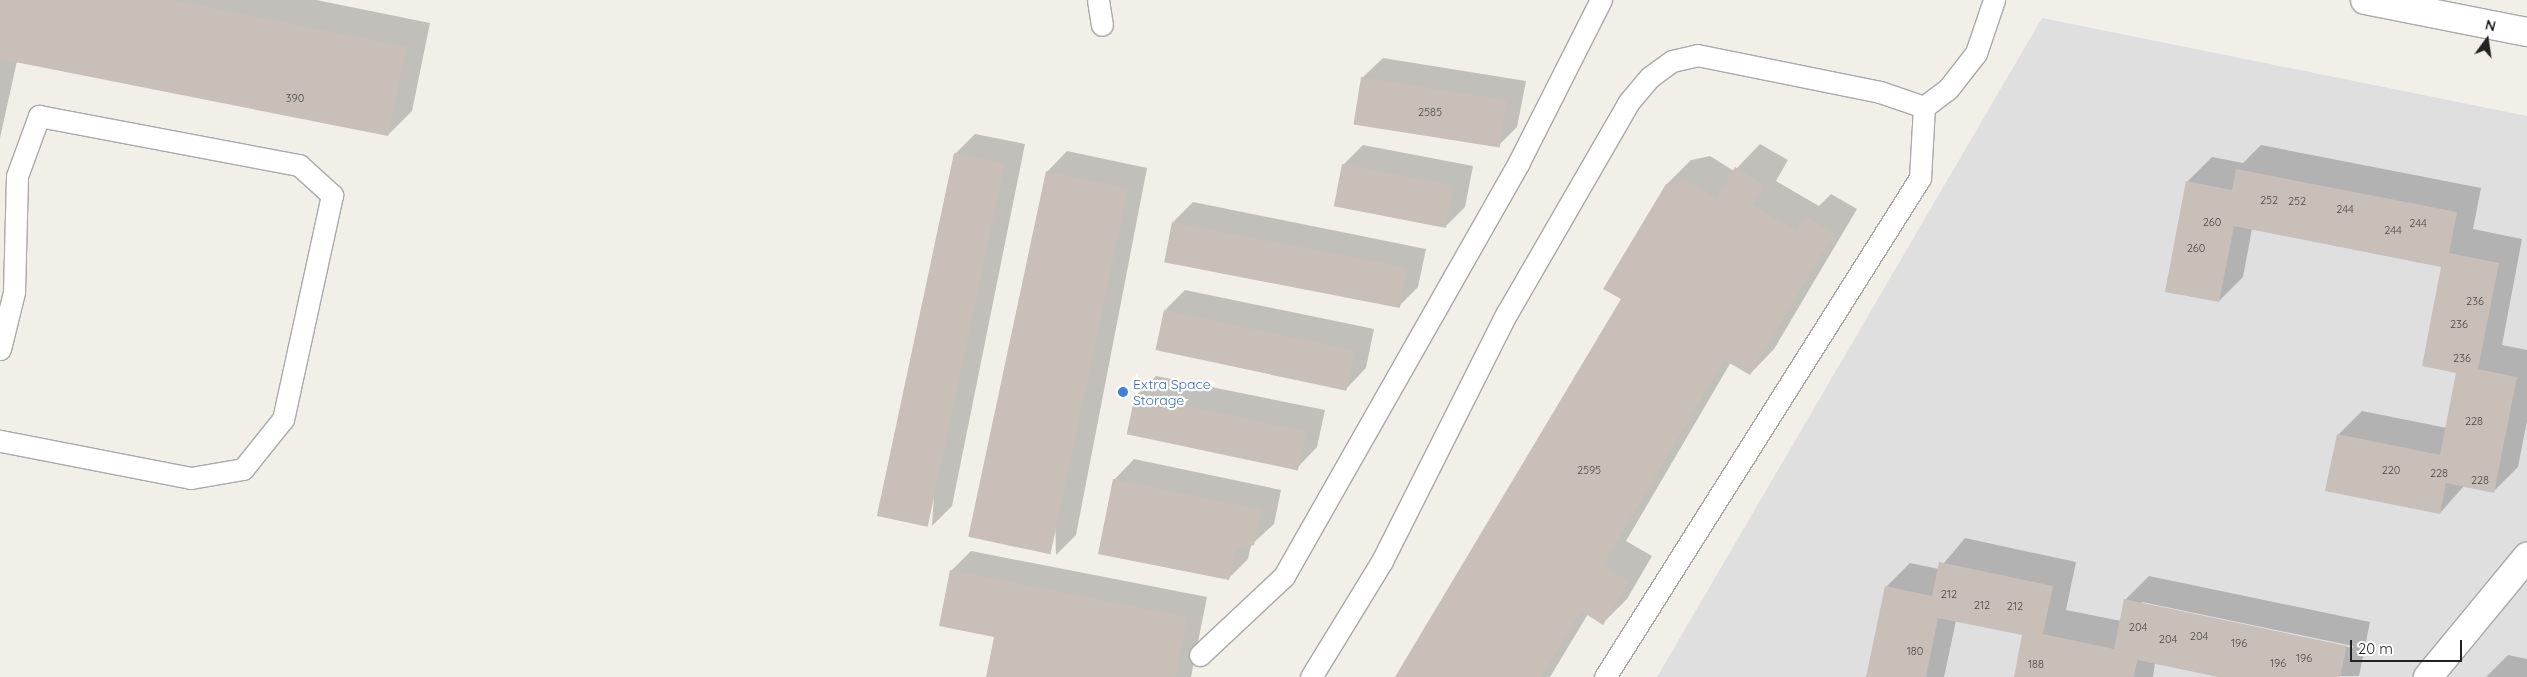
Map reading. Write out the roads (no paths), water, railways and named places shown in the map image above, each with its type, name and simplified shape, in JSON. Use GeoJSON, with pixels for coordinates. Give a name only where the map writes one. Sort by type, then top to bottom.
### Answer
{"type":"FeatureCollection","features":[{"type":"Feature","properties":{"kind":"street"},"geometry":{"type":"LineString","coordinates":[[2365,0],[2527,32]]}},
{"type":"Feature","properties":{"kind":"street"},"geometry":{"type":"LineString","coordinates":[[2428,677],[2527,557]]}},
{"type":"Feature","properties":{"kind":"lane"},"geometry":{"type":"LineString","coordinates":[[1098,0],[1102,25]]}},
{"type":"Feature","properties":{"kind":"lane"},"geometry":{"type":"LineString","coordinates":[[1200,655],[1284,576],[1518,162],[1601,0]]}},
{"type":"Feature","properties":{"kind":"lane"},"geometry":{"type":"LineString","coordinates":[[1924,106],[1948,89],[1976,53],[1994,0]]}},
{"type":"Feature","properties":{"kind":"lane"},"geometry":{"type":"LineString","coordinates":[[1312,677],[1382,561],[1507,313],[1628,103],[1650,77],[1672,61],[1698,55],[1880,92],[1924,106]]}},
{"type":"Feature","properties":{"kind":"lane"},"geometry":{"type":"LineString","coordinates":[[1605,677],[1920,178],[1924,106]]}},
{"type":"Feature","properties":{"kind":"lane"},"geometry":{"type":"LineString","coordinates":[[0,349],[14,292],[17,176],[39,116],[299,165],[332,194],[283,419],[243,469],[191,478],[0,441]]}},
{"type":"Feature","properties":{"kind":"place","name":"Extra Space Storage"},"geometry":{"type":"Point","coordinates":[1123,392]}}]}
